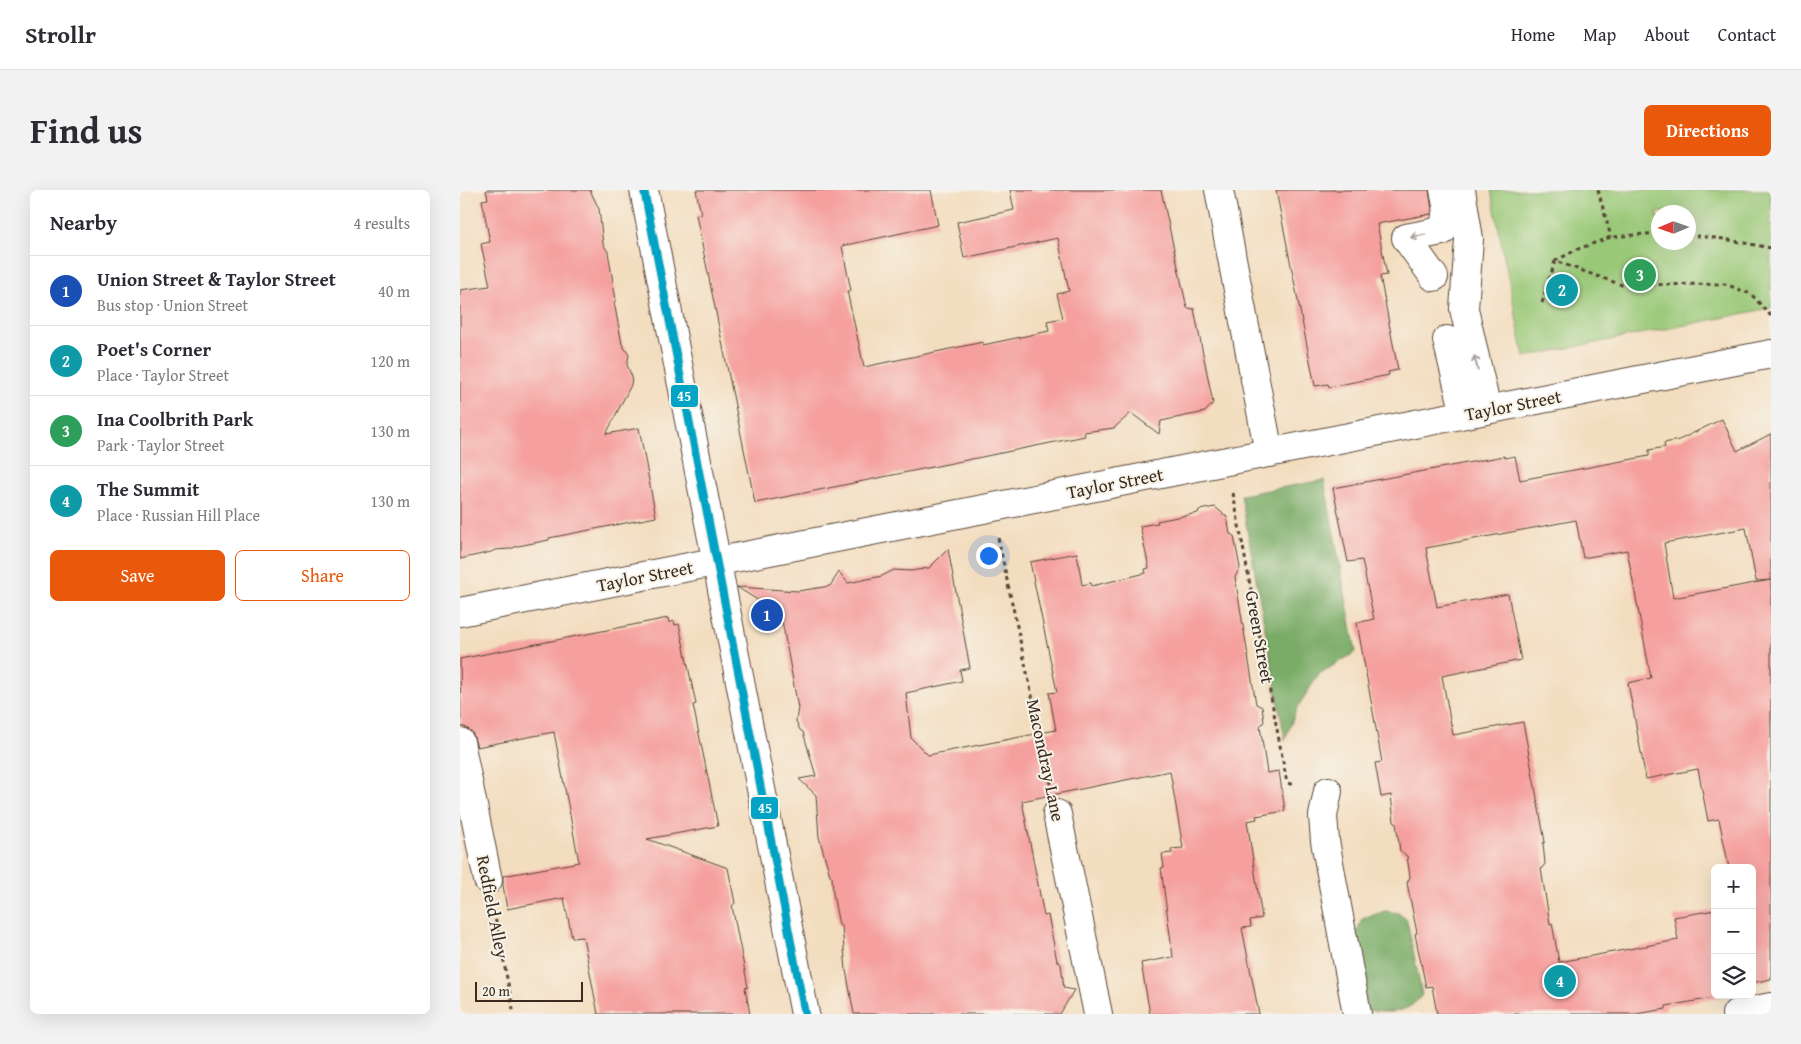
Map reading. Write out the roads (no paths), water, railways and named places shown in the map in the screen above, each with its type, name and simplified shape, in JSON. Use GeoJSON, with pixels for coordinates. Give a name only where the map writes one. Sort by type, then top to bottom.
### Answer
{"type":"FeatureCollection","features":[{"type":"Feature","properties":{"kind":"street"},"geometry":{"type":"LineString","coordinates":[[644,190],[806,1014]]}},
{"type":"Feature","properties":{"kind":"street"},"geometry":{"type":"LineString","coordinates":[[1219,190],[1269,453]]}},
{"type":"Feature","properties":{"kind":"street"},"geometry":{"type":"LineString","coordinates":[[1434,277],[1406,238],[1442,231],[1448,211],[1444,190]]}},
{"type":"Feature","properties":{"kind":"street"},"geometry":{"type":"LineString","coordinates":[[1461,190],[1470,238],[1464,310],[1476,412]]}},
{"type":"Feature","properties":{"kind":"street"},"geometry":{"type":"LineString","coordinates":[[1447,340],[1476,412]]}},
{"type":"Feature","properties":{"kind":"street","name":"Taylor Street"},"geometry":{"type":"LineString","coordinates":[[460,612],[1771,354]]}},
{"type":"Feature","properties":{"kind":"street","name":"Redfield Alley"},"geometry":{"type":"LineString","coordinates":[[460,742],[488,880]]}},
{"type":"Feature","properties":{"kind":"street"},"geometry":{"type":"LineString","coordinates":[[1328,792],[1323,816],[1325,841],[1357,1014]]}},
{"type":"Feature","properties":{"kind":"street","name":"Macondray Lane"},"geometry":{"type":"LineString","coordinates":[[1058,814],[1098,1014]]}},
{"type":"Feature","properties":{"kind":"street"},"geometry":{"type":"LineString","coordinates":[[1736,1014],[1771,1007]]}},
{"type":"Feature","properties":{"kind":"place","name":"Ina Coolbrith Park"},"geometry":{"type":"Point","coordinates":[1640,275]}},
{"type":"Feature","properties":{"kind":"place","name":"Poet's Corner"},"geometry":{"type":"Point","coordinates":[1562,290]}},
{"type":"Feature","properties":{"kind":"place","name":"Union Street & Taylor Street"},"geometry":{"type":"Point","coordinates":[767,615]}},
{"type":"Feature","properties":{"kind":"place","name":"The Summit"},"geometry":{"type":"Point","coordinates":[1560,981]}}]}
